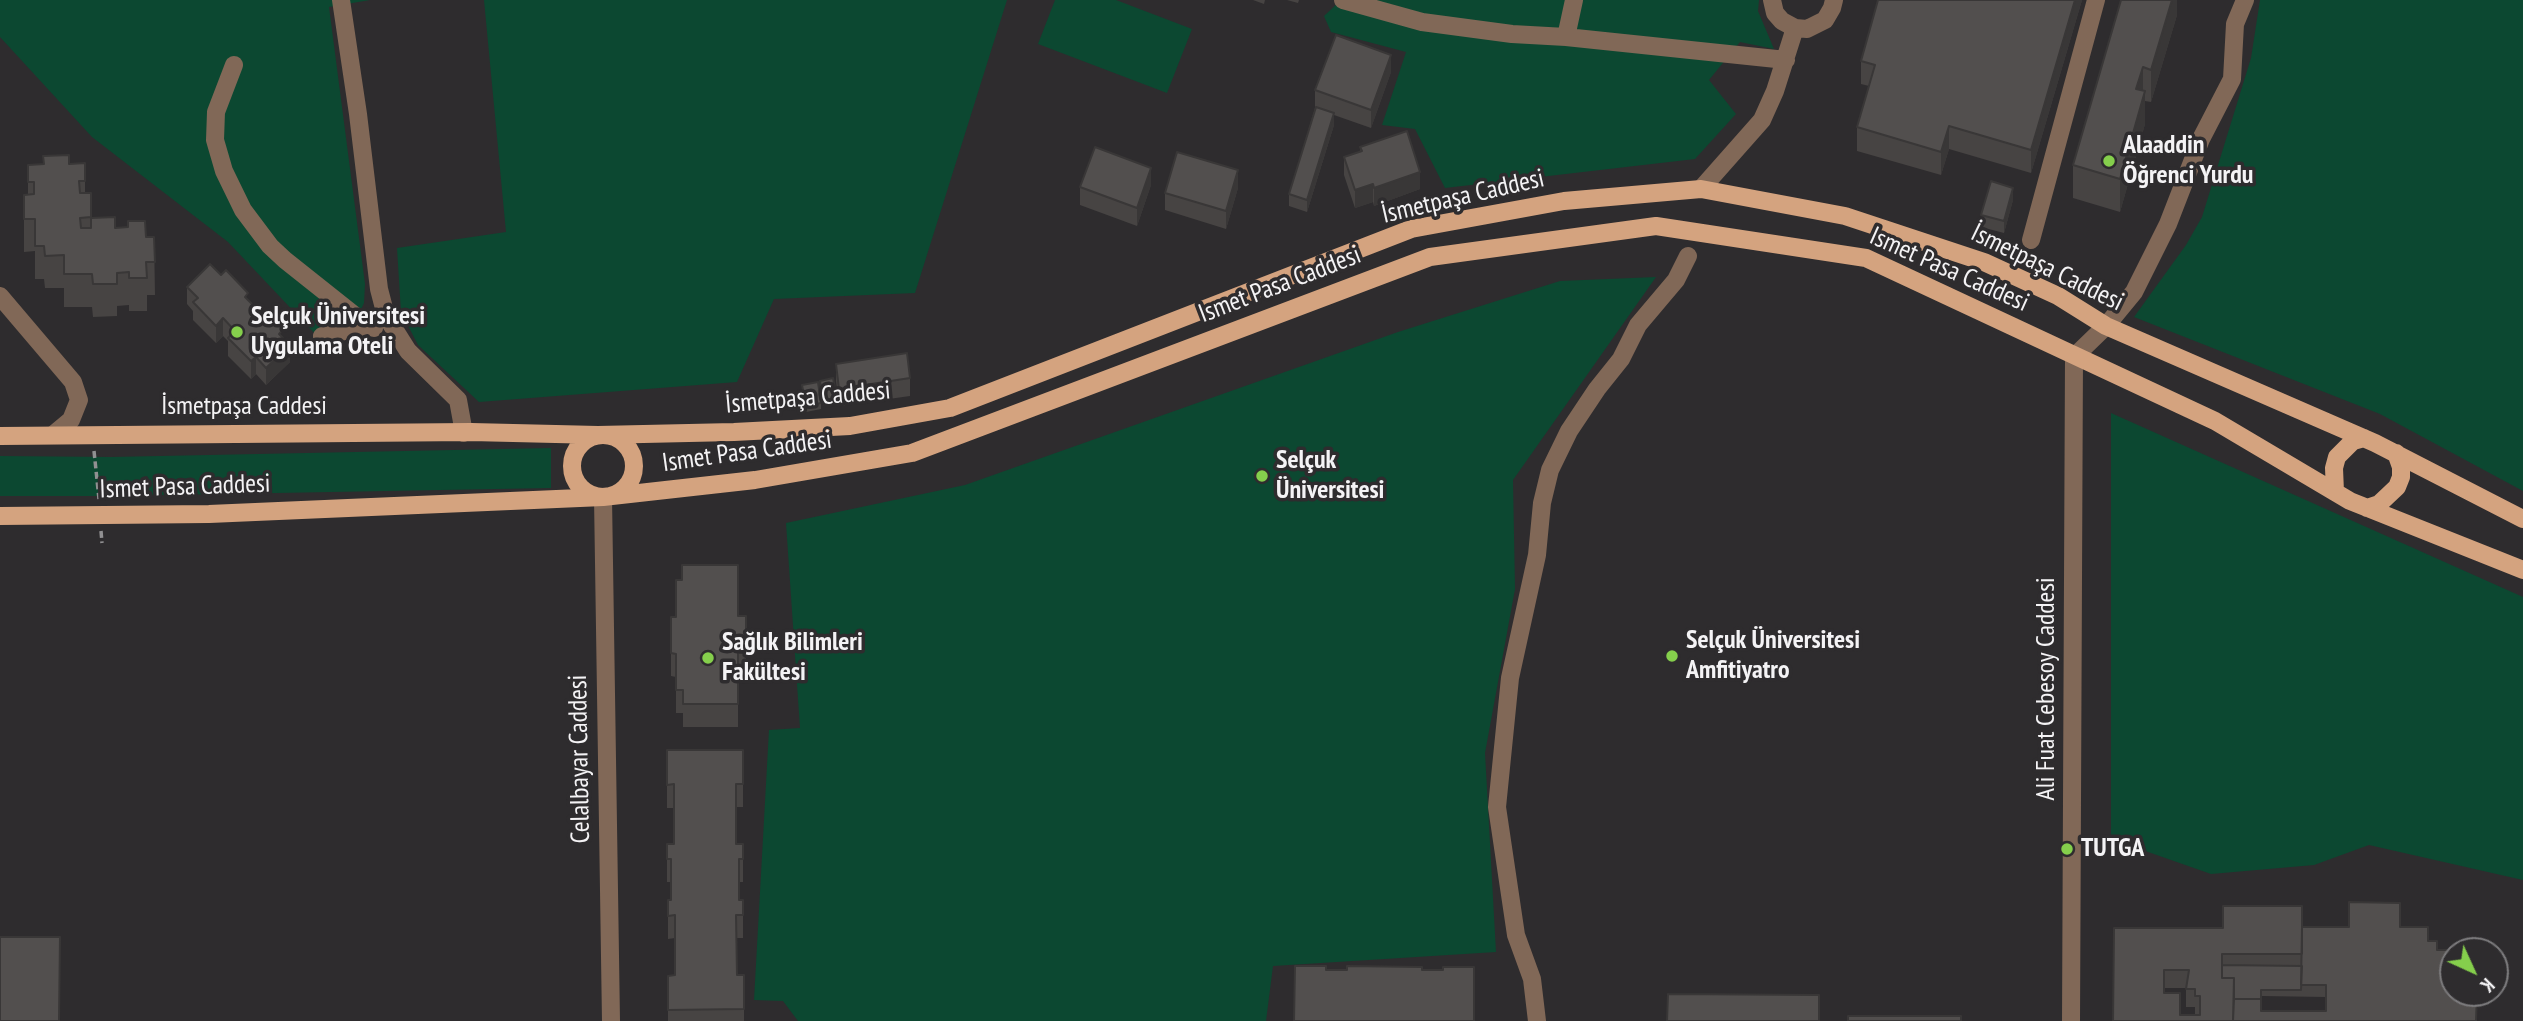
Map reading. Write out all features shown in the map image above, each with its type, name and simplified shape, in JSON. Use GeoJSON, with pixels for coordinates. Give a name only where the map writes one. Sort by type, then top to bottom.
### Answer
{"type":"FeatureCollection","features":[{"type":"Feature","properties":{"kind":"main road","name":"İsmetpaşa Caddesi"},"geometry":{"type":"LineString","coordinates":[[0,436],[464,433],[598,435],[850,426],[950,408],[1411,229],[1564,201],[1700,189],[1844,216],[1984,262],[2058,296],[2106,326],[2364,438],[2523,519]]}},
{"type":"Feature","properties":{"kind":"main road","name":"Ismet Pasa Caddesi"},"geometry":{"type":"LineString","coordinates":[[0,516],[209,514],[603,497],[755,480],[912,453],[1430,257],[1656,226],[1866,258],[2215,421],[2367,508],[2523,570]]}},
{"type":"Feature","properties":{"kind":"main road"},"geometry":{"type":"LineString","coordinates":[[598,435],[608,435],[626,445],[634,464],[629,483],[622,491],[603,497],[584,491],[573,474],[574,453],[580,444],[598,435]]}},
{"type":"Feature","properties":{"kind":"main road"},"geometry":{"type":"LineString","coordinates":[[2335,492],[2334,468],[2337,457],[2353,441],[2364,438]]}},
{"type":"Feature","properties":{"kind":"main road"},"geometry":{"type":"LineString","coordinates":[[2367,508],[2379,504],[2397,487],[2401,467],[2396,453]]}},
{"type":"Feature","properties":{"kind":"street"},"geometry":{"type":"LineString","coordinates":[[341,0],[359,114],[375,270],[386,316],[408,351],[458,400],[464,433]]}},
{"type":"Feature","properties":{"kind":"street"},"geometry":{"type":"LineString","coordinates":[[1343,0],[1422,22],[1513,34],[1786,60]]}},
{"type":"Feature","properties":{"kind":"street"},"geometry":{"type":"LineString","coordinates":[[1566,37],[1574,0]]}},
{"type":"Feature","properties":{"kind":"street"},"geometry":{"type":"LineString","coordinates":[[1772,0],[1775,13],[1782,21],[1795,28],[1807,29],[1825,20],[1834,0]]}},
{"type":"Feature","properties":{"kind":"street"},"geometry":{"type":"LineString","coordinates":[[2031,240],[2096,0]]}},
{"type":"Feature","properties":{"kind":"street"},"geometry":{"type":"LineString","coordinates":[[2074,357],[2106,326],[2134,292],[2157,247],[2201,139],[2232,79],[2235,24],[2245,0]]}},
{"type":"Feature","properties":{"kind":"street"},"geometry":{"type":"LineString","coordinates":[[1700,189],[1762,120],[1786,60],[1795,28]]}},
{"type":"Feature","properties":{"kind":"street"},"geometry":{"type":"LineString","coordinates":[[234,65],[216,112],[215,140],[225,171],[243,210],[270,246],[285,260],[368,326],[397,334]]}},
{"type":"Feature","properties":{"kind":"street"},"geometry":{"type":"LineString","coordinates":[[1537,1021],[1532,979],[1516,935],[1497,807],[1510,678],[1537,555],[1542,502],[1550,470],[1569,431],[1621,359],[1638,325],[1676,280],[1688,256]]}},
{"type":"Feature","properties":{"kind":"street"},"geometry":{"type":"LineString","coordinates":[[0,296],[73,382],[79,400],[71,420],[53,435]]}},
{"type":"Feature","properties":{"kind":"street"},"geometry":{"type":"LineString","coordinates":[[322,336],[368,326]]}},
{"type":"Feature","properties":{"kind":"street","name":"Ali Fuat Cebesoy Caddesi"},"geometry":{"type":"LineString","coordinates":[[2071,1021],[2074,357]]}},
{"type":"Feature","properties":{"kind":"street","name":"Celalbayar Caddesi"},"geometry":{"type":"LineString","coordinates":[[603,497],[611,1021]]}},
{"type":"Feature","properties":{"kind":"path"},"geometry":{"type":"LineString","coordinates":[[92,434],[102,543]]}},
{"type":"Feature","properties":{"kind":"green space"},"geometry":{"type":"Polygon","coordinates":[[[0,0],[370,0],[329,7],[365,284],[364,303],[358,316],[318,337],[228,242],[92,137],[0,37],[0,0]]]}},
{"type":"Feature","properties":{"kind":"green space"},"geometry":{"type":"Polygon","coordinates":[[[484,0],[1007,0],[915,293],[774,299],[737,382],[479,402],[418,345],[401,312],[397,248],[506,232],[484,0]]]}},
{"type":"Feature","properties":{"kind":"green space"},"geometry":{"type":"Polygon","coordinates":[[[1055,0],[1116,0],[1192,29],[1167,93],[1038,44],[1055,0]]]}},
{"type":"Feature","properties":{"kind":"green space"},"geometry":{"type":"Polygon","coordinates":[[[1341,0],[1759,0],[1758,11],[1774,49],[1740,42],[1709,80],[1736,114],[1695,159],[1445,188],[1415,129],[1382,125],[1406,52],[1331,32],[1324,16],[1341,0]]]}},
{"type":"Feature","properties":{"kind":"green space"},"geometry":{"type":"Polygon","coordinates":[[[2260,0],[2523,0],[2523,491],[2380,414],[2134,317],[2186,245],[2202,217],[2251,58],[2260,0]]]}},
{"type":"Feature","properties":{"kind":"green space"},"geometry":{"type":"Polygon","coordinates":[[[1656,277],[1513,480],[1515,589],[1485,753],[1496,952],[1273,966],[1266,1021],[798,1021],[783,1001],[754,1000],[769,730],[800,728],[786,523],[965,485],[1398,332],[1560,281],[1656,277]]]}},
{"type":"Feature","properties":{"kind":"green space"},"geometry":{"type":"Polygon","coordinates":[[[2111,413],[2523,597],[2523,880],[2369,845],[2314,865],[2211,874],[2111,839],[2111,413]]]}},
{"type":"Feature","properties":{"kind":"green space"},"geometry":{"type":"Polygon","coordinates":[[[551,448],[551,488],[0,496],[0,456],[111,457],[551,448]]]}},
{"type":"Feature","properties":{"kind":"building"},"geometry":{"type":"Polygon","coordinates":[[[1878,0],[2075,0],[2031,150],[1949,126],[1941,152],[1857,127],[1875,65],[1861,61],[1878,0]]]}},
{"type":"Feature","properties":{"kind":"building"},"geometry":{"type":"Polygon","coordinates":[[[2121,0],[2172,0],[2151,70],[2143,67],[2136,89],[2145,91],[2120,179],[2073,165],[2121,0]]]}},
{"type":"Feature","properties":{"kind":"building"},"geometry":{"type":"Polygon","coordinates":[[[1336,35],[1391,55],[1371,110],[1315,90],[1336,35]]]}},
{"type":"Feature","properties":{"kind":"building"},"geometry":{"type":"Polygon","coordinates":[[[1316,107],[1334,113],[1307,200],[1289,194],[1316,107]]]}},
{"type":"Feature","properties":{"kind":"building"},"geometry":{"type":"Polygon","coordinates":[[[1407,131],[1420,172],[1374,188],[1373,184],[1355,190],[1344,157],[1362,151],[1360,147],[1407,131]]]}},
{"type":"Feature","properties":{"kind":"building"},"geometry":{"type":"Polygon","coordinates":[[[1095,147],[1151,168],[1137,208],[1080,187],[1095,147]]]}},
{"type":"Feature","properties":{"kind":"building"},"geometry":{"type":"Polygon","coordinates":[[[1177,152],[1238,170],[1226,211],[1165,193],[1177,152]]]}},
{"type":"Feature","properties":{"kind":"building"},"geometry":{"type":"Polygon","coordinates":[[[69,155],[69,164],[85,163],[85,181],[79,181],[80,193],[91,193],[91,217],[80,218],[81,228],[91,228],[91,218],[115,217],[115,228],[128,227],[128,221],[145,221],[146,237],[154,237],[155,262],[146,262],[147,278],[129,278],[129,272],[117,273],[117,284],[93,284],[92,274],[64,274],[64,255],[45,256],[44,246],[35,246],[35,219],[24,219],[24,195],[34,194],[34,182],[28,182],[28,165],[44,164],[43,156],[69,155]]]}},
{"type":"Feature","properties":{"kind":"building"},"geometry":{"type":"Polygon","coordinates":[[[1991,181],[2013,188],[2004,221],[1981,215],[1991,181]]]}},
{"type":"Feature","properties":{"kind":"building","name":"Selçuk Üniversitesi Uygulama Oteli"},"geometry":{"type":"Polygon","coordinates":[[[210,264],[221,275],[226,270],[248,293],[245,297],[257,309],[261,305],[283,329],[279,334],[290,345],[266,368],[256,357],[251,361],[228,338],[235,331],[223,318],[216,326],[193,302],[198,298],[187,287],[210,264]]]}},
{"type":"Feature","properties":{"kind":"building"},"geometry":{"type":"Polygon","coordinates":[[[907,353],[910,378],[839,389],[836,364],[907,353]]]}},
{"type":"Feature","properties":{"kind":"building"},"geometry":{"type":"Polygon","coordinates":[[[833,378],[837,398],[823,400],[820,381],[833,378]]]}},
{"type":"Feature","properties":{"kind":"building"},"geometry":{"type":"Polygon","coordinates":[[[818,382],[821,403],[806,406],[802,385],[818,382]]]}},
{"type":"Feature","properties":{"kind":"building","name":"Sağlık Bilimleri Fakültesi"},"geometry":{"type":"Polygon","coordinates":[[[682,565],[738,565],[738,616],[746,616],[746,653],[738,653],[738,704],[683,704],[683,690],[676,690],[676,654],[671,653],[671,617],[676,617],[676,580],[682,580],[682,565]]]}},
{"type":"Feature","properties":{"kind":"building"},"geometry":{"type":"Polygon","coordinates":[[[667,750],[743,750],[743,784],[736,784],[736,844],[743,844],[743,859],[739,859],[739,900],[743,900],[743,915],[736,915],[737,975],[744,975],[744,1009],[668,1010],[668,976],[675,975],[675,915],[668,916],[668,900],[671,900],[671,859],[667,859],[667,844],[674,844],[674,784],[667,785],[667,750]]]}},
{"type":"Feature","properties":{"kind":"building"},"geometry":{"type":"Polygon","coordinates":[[[2349,902],[2400,903],[2400,927],[2428,927],[2428,941],[2437,941],[2439,1007],[2476,1007],[2476,1021],[2233,1021],[2234,999],[2261,999],[2261,1011],[2326,1011],[2326,985],[2301,985],[2302,927],[2349,927],[2349,902]]]}},
{"type":"Feature","properties":{"kind":"building"},"geometry":{"type":"Polygon","coordinates":[[[2223,906],[2302,906],[2302,954],[2222,954],[2222,978],[2234,978],[2233,1021],[2113,1021],[2114,928],[2223,928],[2223,906]],[[2164,970],[2164,993],[2180,993],[2180,1015],[2200,1015],[2200,996],[2195,996],[2195,989],[2186,989],[2189,970],[2164,970]]]}},
{"type":"Feature","properties":{"kind":"building"},"geometry":{"type":"Polygon","coordinates":[[[0,937],[60,937],[59,1021],[0,1021],[0,937]]]}},
{"type":"Feature","properties":{"kind":"building"},"geometry":{"type":"Polygon","coordinates":[[[2222,965],[2302,966],[2301,990],[2261,990],[2261,999],[2234,999],[2234,978],[2222,978],[2222,965]]]}},
{"type":"Feature","properties":{"kind":"building"},"geometry":{"type":"Polygon","coordinates":[[[1295,966],[1326,966],[1326,970],[1347,970],[1347,966],[1422,967],[1422,970],[1474,967],[1474,1021],[1294,1021],[1295,966]]]}},
{"type":"Feature","properties":{"kind":"building"},"geometry":{"type":"Polygon","coordinates":[[[1668,994],[1819,995],[1819,1021],[1667,1021],[1668,994]]]}},
{"type":"Feature","properties":{"kind":"building"},"geometry":{"type":"Polygon","coordinates":[[[1848,1016],[1961,1016],[1961,1021],[1848,1021],[1848,1016]]]}},
{"type":"Feature","properties":{"kind":"place","name":"Alaaddin Öğrenci Yurdu"},"geometry":{"type":"Point","coordinates":[2109,161]}},
{"type":"Feature","properties":{"kind":"place","name":"Selçuk Üniversitesi Uygulama Oteli"},"geometry":{"type":"Point","coordinates":[237,332]}},
{"type":"Feature","properties":{"kind":"place","name":"Selçuk Üniversitesi"},"geometry":{"type":"Point","coordinates":[1262,476]}},
{"type":"Feature","properties":{"kind":"place","name":"Selçuk Üniversitesi Amfitiyatro"},"geometry":{"type":"Point","coordinates":[1672,656]}},
{"type":"Feature","properties":{"kind":"place","name":"Sağlık Bilimleri Fakültesi"},"geometry":{"type":"Point","coordinates":[708,658]}},
{"type":"Feature","properties":{"kind":"place","name":"TUTGA"},"geometry":{"type":"Point","coordinates":[2067,849]}}]}
